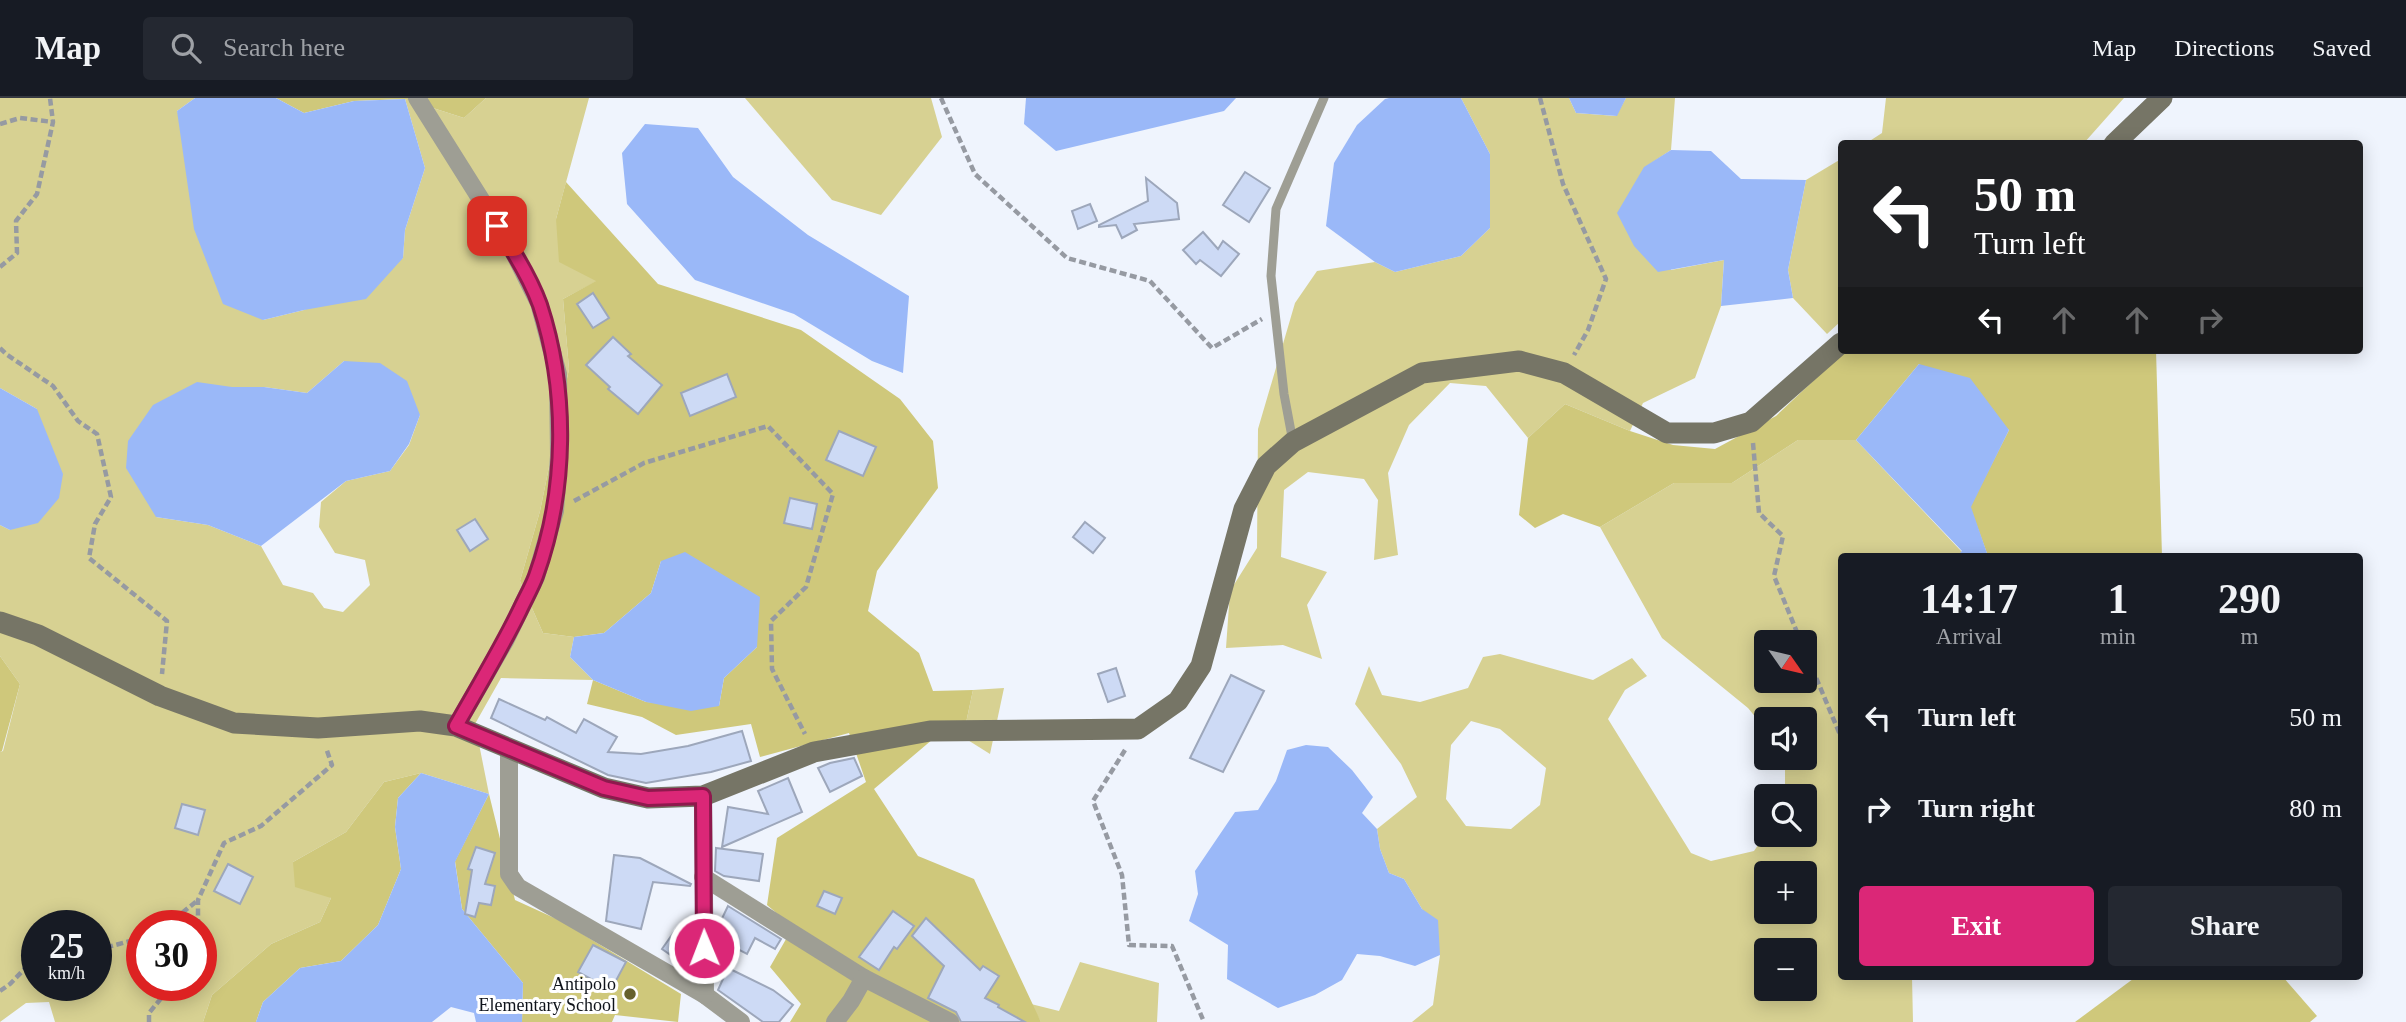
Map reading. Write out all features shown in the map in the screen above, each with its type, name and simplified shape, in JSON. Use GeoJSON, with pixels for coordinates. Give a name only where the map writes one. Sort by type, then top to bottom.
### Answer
{"type":"FeatureCollection","features":[{"type":"Feature","properties":{"kind":"street"},"geometry":{"type":"LineString","coordinates":[[416,98],[512,249],[539,303],[558,374],[559,456],[555,511],[536,578],[505,641],[456,726]]}},
{"type":"Feature","properties":{"kind":"street"},"geometry":{"type":"LineString","coordinates":[[2118,140],[2162,98]]}},
{"type":"Feature","properties":{"kind":"street"},"geometry":{"type":"LineString","coordinates":[[0,622],[37,635],[160,696],[234,723],[318,728],[419,721],[456,726],[604,788],[648,798],[703,796],[814,752],[930,730],[1138,729],[1178,701],[1201,666],[1244,509],[1266,466],[1293,442],[1422,373],[1519,361],[1564,373],[1667,433],[1714,433],[1751,422],[1838,346]]}},
{"type":"Feature","properties":{"kind":"street"},"geometry":{"type":"LineString","coordinates":[[509,748],[509,874],[518,887],[705,995],[741,1022]]}},
{"type":"Feature","properties":{"kind":"street"},"geometry":{"type":"LineString","coordinates":[[703,796],[705,995]]}},
{"type":"Feature","properties":{"kind":"street"},"geometry":{"type":"LineString","coordinates":[[703,877],[864,978],[950,1022]]}},
{"type":"Feature","properties":{"kind":"street"},"geometry":{"type":"LineString","coordinates":[[835,1022],[864,978]]}},
{"type":"Feature","properties":{"kind":"lane"},"geometry":{"type":"LineString","coordinates":[[1293,442],[1284,394],[1271,276],[1276,209],[1324,98]]}},
{"type":"Feature","properties":{"kind":"path"},"geometry":{"type":"LineString","coordinates":[[0,267],[17,253],[16,222],[37,194],[53,122],[50,98]]}},
{"type":"Feature","properties":{"kind":"path"},"geometry":{"type":"LineString","coordinates":[[941,98],[975,174],[1067,258],[1150,281],[1212,348],[1275,312]]}},
{"type":"Feature","properties":{"kind":"path"},"geometry":{"type":"LineString","coordinates":[[1541,98],[1563,184],[1606,278],[1588,330],[1564,373]]}},
{"type":"Feature","properties":{"kind":"path"},"geometry":{"type":"LineString","coordinates":[[0,124],[20,118],[53,122]]}},
{"type":"Feature","properties":{"kind":"path"},"geometry":{"type":"LineString","coordinates":[[0,348],[52,386],[78,421],[97,433],[111,497],[95,524],[89,558],[167,621],[160,696]]}},
{"type":"Feature","properties":{"kind":"path"},"geometry":{"type":"LineString","coordinates":[[1751,422],[1759,513],[1783,537],[1774,576],[1796,630]]}},
{"type":"Feature","properties":{"kind":"path"},"geometry":{"type":"LineString","coordinates":[[555,511],[644,463],[768,426],[833,494],[806,587],[771,621],[772,669],[814,752]]}},
{"type":"Feature","properties":{"kind":"path"},"geometry":{"type":"LineString","coordinates":[[1817,680],[1838,730]]}},
{"type":"Feature","properties":{"kind":"path"},"geometry":{"type":"LineString","coordinates":[[198,910],[198,900],[223,843],[261,827],[332,765],[318,728]]}},
{"type":"Feature","properties":{"kind":"path"},"geometry":{"type":"LineString","coordinates":[[1138,729],[1093,801],[1122,875],[1129,945],[1172,946],[1204,1022]]}},
{"type":"Feature","properties":{"kind":"path"},"geometry":{"type":"LineString","coordinates":[[186,910],[198,900]]}},
{"type":"Feature","properties":{"kind":"path"},"geometry":{"type":"LineString","coordinates":[[0,992],[21,973]]}},
{"type":"Feature","properties":{"kind":"path"},"geometry":{"type":"LineString","coordinates":[[149,1022],[149,1013],[159,1001]]}},
{"type":"Feature","properties":{"kind":"shaded area"},"geometry":{"type":"Polygon","coordinates":[[[0,98],[195,98],[177,111],[263,320],[304,310],[403,258],[405,230],[425,168],[405,99],[464,118],[486,98],[589,98],[556,219],[597,281],[563,299],[569,369],[540,511],[520,581],[543,633],[574,637],[570,657],[593,680],[501,678],[475,724],[489,794],[421,773],[384,782],[346,832],[293,862],[331,898],[320,922],[271,944],[217,991],[217,910],[126,910],[126,1001],[210,1001],[203,1022],[55,1022],[49,1002],[26,1003],[0,1022],[0,752],[3,751],[20,684],[0,656],[0,525],[10,530],[37,409],[0,388],[0,98]],[[344,361],[307,393],[264,387],[232,387],[156,517],[208,525],[261,546],[283,585],[313,593],[324,608],[343,612],[370,585],[365,560],[335,553],[319,527],[321,502],[346,481],[390,471],[409,445],[420,415],[344,361]]]}},
{"type":"Feature","properties":{"kind":"shaded area"},"geometry":{"type":"Polygon","coordinates":[[[276,98],[486,98],[464,118],[405,99],[354,101],[304,113],[276,98]]]}},
{"type":"Feature","properties":{"kind":"shaded area"},"geometry":{"type":"Polygon","coordinates":[[[745,98],[931,98],[942,137],[881,215],[832,200],[745,98]]]}},
{"type":"Feature","properties":{"kind":"shaded area"},"geometry":{"type":"Polygon","coordinates":[[[1461,98],[1569,98],[1576,113],[1616,116],[1626,98],[1675,98],[1671,150],[1644,168],[1671,270],[1724,260],[1721,306],[1695,378],[1643,403],[1630,431],[1565,404],[1528,438],[1486,386],[1450,383],[1409,425],[1388,473],[1398,555],[1374,560],[1378,500],[1364,479],[1308,472],[1284,490],[1281,557],[1327,572],[1307,605],[1322,659],[1283,645],[1226,648],[1230,591],[1257,548],[1258,429],[1295,303],[1317,271],[1375,262],[1395,272],[1461,256],[1490,228],[1490,154],[1461,98]]]}},
{"type":"Feature","properties":{"kind":"shaded area"},"geometry":{"type":"Polygon","coordinates":[[[1886,98],[2124,98],[2087,140],[1871,140],[1882,133],[1886,98]]]}},
{"type":"Feature","properties":{"kind":"shaded area"},"geometry":{"type":"Polygon","coordinates":[[[1838,161],[1838,324],[1827,334],[1793,298],[1788,270],[1806,180],[1838,161]]]}},
{"type":"Feature","properties":{"kind":"shaded area"},"geometry":{"type":"Polygon","coordinates":[[[566,182],[658,284],[801,330],[900,399],[933,441],[938,488],[877,571],[868,611],[919,653],[933,691],[973,690],[963,737],[933,739],[874,789],[918,856],[974,879],[1041,1022],[790,1022],[801,1004],[770,967],[793,927],[767,905],[777,838],[866,782],[849,733],[760,757],[751,724],[676,735],[642,717],[587,704],[593,680],[646,702],[719,706],[724,678],[757,647],[661,561],[651,593],[604,633],[574,637],[543,633],[520,581],[540,511],[569,369],[563,299],[596,281],[559,262],[556,219],[566,182]]]}},
{"type":"Feature","properties":{"kind":"shaded area"},"geometry":{"type":"Polygon","coordinates":[[[1842,354],[2156,354],[2162,553],[1987,553],[1970,507],[2009,430],[1919,364],[1856,440],[1798,440],[1732,483],[1674,483],[1600,527],[1563,514],[1535,528],[1519,515],[1528,438],[1565,404],[1630,431],[1673,445],[1715,449],[1776,416],[1842,354]]]}},
{"type":"Feature","properties":{"kind":"shaded area"},"geometry":{"type":"Polygon","coordinates":[[[1798,440],[1856,440],[1962,552],[1838,553],[1838,980],[1912,980],[1913,1022],[1412,1022],[1433,1005],[1440,955],[1422,909],[1404,879],[1389,873],[1380,849],[1377,829],[1417,797],[1401,764],[1355,704],[1369,666],[1382,695],[1420,702],[1468,688],[1483,657],[1500,654],[1593,680],[1632,658],[1647,676],[1625,690],[1608,719],[1691,853],[1711,861],[1754,851],[1757,847],[1817,847],[1817,784],[1785,784],[1785,770],[1817,770],[1817,707],[1754,707],[1754,715],[1662,638],[1600,527],[1674,483],[1732,483],[1798,440]],[[1471,721],[1451,745],[1446,799],[1466,826],[1511,829],[1540,805],[1546,768],[1500,729],[1471,721]]]}},
{"type":"Feature","properties":{"kind":"shaded area"},"geometry":{"type":"Polygon","coordinates":[[[0,656],[20,684],[0,752],[0,656]]]}},
{"type":"Feature","properties":{"kind":"shaded area"},"geometry":{"type":"Polygon","coordinates":[[[1004,688],[990,754],[963,737],[973,690],[1004,688]]]}},
{"type":"Feature","properties":{"kind":"shaded area"},"geometry":{"type":"Polygon","coordinates":[[[421,773],[398,798],[395,827],[401,869],[378,925],[341,961],[300,968],[263,1002],[256,1022],[203,1022],[210,1001],[217,1001],[217,991],[271,944],[320,922],[331,898],[295,887],[293,862],[346,832],[384,782],[421,773]]]}},
{"type":"Feature","properties":{"kind":"shaded area"},"geometry":{"type":"Polygon","coordinates":[[[489,794],[515,900],[561,921],[681,994],[678,1022],[615,1015],[612,1022],[522,1022],[523,983],[462,909],[455,861],[489,794]]]}},
{"type":"Feature","properties":{"kind":"shaded area"},"geometry":{"type":"Polygon","coordinates":[[[1080,962],[1159,983],[1157,1022],[1041,1022],[1031,1004],[1059,1011],[1080,962]]]}},
{"type":"Feature","properties":{"kind":"shaded area"},"geometry":{"type":"Polygon","coordinates":[[[2132,980],[2286,980],[2317,1016],[2310,1022],[2075,1022],[2132,980]]]}},
{"type":"Feature","properties":{"kind":"water"},"geometry":{"type":"Polygon","coordinates":[[[195,98],[276,98],[304,113],[354,101],[405,99],[425,168],[405,230],[403,258],[366,299],[263,320],[223,304],[194,229],[177,111],[195,98]]]}},
{"type":"Feature","properties":{"kind":"water"},"geometry":{"type":"Polygon","coordinates":[[[1026,98],[1236,98],[1224,111],[1056,151],[1024,124],[1026,98]]]}},
{"type":"Feature","properties":{"kind":"water"},"geometry":{"type":"Polygon","coordinates":[[[1389,98],[1461,98],[1490,154],[1490,228],[1461,256],[1395,272],[1375,262],[1326,226],[1334,163],[1357,125],[1389,98]]]}},
{"type":"Feature","properties":{"kind":"water"},"geometry":{"type":"Polygon","coordinates":[[[1569,98],[1626,98],[1617,116],[1576,113],[1569,98]]]}},
{"type":"Feature","properties":{"kind":"water"},"geometry":{"type":"Polygon","coordinates":[[[645,124],[698,128],[733,177],[808,235],[909,296],[903,373],[872,361],[794,314],[695,280],[627,204],[622,153],[645,124]]]}},
{"type":"Feature","properties":{"kind":"water"},"geometry":{"type":"Polygon","coordinates":[[[1671,150],[1711,151],[1741,179],[1806,180],[1788,270],[1793,298],[1721,306],[1724,260],[1658,272],[1634,246],[1617,213],[1644,167],[1671,150]]]}},
{"type":"Feature","properties":{"kind":"water"},"geometry":{"type":"Polygon","coordinates":[[[344,361],[380,363],[407,381],[420,415],[409,444],[390,471],[346,481],[261,546],[208,525],[156,517],[126,468],[128,441],[153,405],[197,382],[307,393],[344,361]]]}},
{"type":"Feature","properties":{"kind":"water"},"geometry":{"type":"Polygon","coordinates":[[[1919,364],[1970,378],[2009,430],[1971,507],[1987,553],[1960,553],[1962,551],[1856,440],[1919,364]]]}},
{"type":"Feature","properties":{"kind":"water"},"geometry":{"type":"Polygon","coordinates":[[[0,388],[37,409],[63,474],[59,498],[38,523],[10,530],[0,525],[0,388]]]}},
{"type":"Feature","properties":{"kind":"water"},"geometry":{"type":"Polygon","coordinates":[[[685,552],[760,597],[757,647],[724,678],[719,706],[691,711],[646,702],[593,680],[570,657],[574,637],[604,633],[651,593],[661,561],[685,552]]]}},
{"type":"Feature","properties":{"kind":"water"},"geometry":{"type":"Polygon","coordinates":[[[1306,745],[1328,747],[1352,770],[1373,797],[1362,813],[1377,829],[1380,849],[1389,873],[1404,879],[1422,909],[1438,920],[1440,955],[1415,966],[1380,956],[1357,954],[1342,980],[1315,995],[1278,1008],[1227,979],[1228,945],[1189,921],[1198,894],[1195,871],[1235,812],[1258,810],[1276,781],[1287,750],[1306,745]]]}},
{"type":"Feature","properties":{"kind":"water"},"geometry":{"type":"Polygon","coordinates":[[[421,773],[489,794],[455,862],[462,909],[523,983],[522,1022],[476,1022],[474,1013],[451,1007],[432,1022],[256,1022],[263,1002],[300,968],[341,961],[378,925],[401,869],[395,827],[398,798],[421,773]]]}},
{"type":"Feature","properties":{"kind":"building"},"geometry":{"type":"Polygon","coordinates":[[[1245,172],[1270,188],[1249,222],[1223,205],[1245,172]]]}},
{"type":"Feature","properties":{"kind":"building"},"geometry":{"type":"Polygon","coordinates":[[[1146,178],[1177,203],[1179,219],[1134,224],[1137,230],[1122,238],[1116,225],[1099,227],[1148,201],[1146,178]]]}},
{"type":"Feature","properties":{"kind":"building"},"geometry":{"type":"Polygon","coordinates":[[[1090,204],[1097,221],[1078,229],[1072,211],[1090,204]]]}},
{"type":"Feature","properties":{"kind":"building"},"geometry":{"type":"Polygon","coordinates":[[[1203,232],[1218,249],[1223,241],[1239,254],[1221,276],[1200,260],[1196,264],[1183,250],[1203,232]]]}},
{"type":"Feature","properties":{"kind":"building"},"geometry":{"type":"Polygon","coordinates":[[[593,293],[609,318],[593,328],[577,304],[593,293]]]}},
{"type":"Feature","properties":{"kind":"building"},"geometry":{"type":"Polygon","coordinates":[[[613,337],[631,354],[628,356],[662,385],[638,414],[608,389],[610,387],[586,365],[613,337]]]}},
{"type":"Feature","properties":{"kind":"building"},"geometry":{"type":"Polygon","coordinates":[[[727,374],[736,397],[690,416],[681,393],[727,374]]]}},
{"type":"Feature","properties":{"kind":"building"},"geometry":{"type":"Polygon","coordinates":[[[839,431],[876,447],[863,476],[826,460],[839,431]]]}},
{"type":"Feature","properties":{"kind":"building"},"geometry":{"type":"Polygon","coordinates":[[[790,498],[817,504],[812,529],[784,523],[790,498]]]}},
{"type":"Feature","properties":{"kind":"building"},"geometry":{"type":"Polygon","coordinates":[[[475,519],[488,539],[470,551],[457,530],[475,519]]]}},
{"type":"Feature","properties":{"kind":"building"},"geometry":{"type":"Polygon","coordinates":[[[1085,522],[1105,538],[1093,553],[1073,537],[1085,522]]]}},
{"type":"Feature","properties":{"kind":"building"},"geometry":{"type":"Polygon","coordinates":[[[1116,668],[1125,696],[1108,702],[1098,674],[1116,668]]]}},
{"type":"Feature","properties":{"kind":"building"},"geometry":{"type":"Polygon","coordinates":[[[1231,675],[1264,691],[1223,772],[1190,758],[1231,675]]]}},
{"type":"Feature","properties":{"kind":"building"},"geometry":{"type":"Polygon","coordinates":[[[499,699],[545,720],[547,717],[576,733],[584,719],[617,737],[608,752],[641,754],[688,746],[742,731],[751,761],[711,772],[646,783],[608,775],[491,718],[499,699]]]}},
{"type":"Feature","properties":{"kind":"building"},"geometry":{"type":"Polygon","coordinates":[[[854,758],[862,776],[830,792],[818,768],[854,758]]]}},
{"type":"Feature","properties":{"kind":"building"},"geometry":{"type":"Polygon","coordinates":[[[788,778],[802,812],[722,847],[728,807],[768,814],[758,791],[788,778]]]}},
{"type":"Feature","properties":{"kind":"building"},"geometry":{"type":"Polygon","coordinates":[[[182,804],[205,810],[198,835],[175,828],[182,804]]]}},
{"type":"Feature","properties":{"kind":"building"},"geometry":{"type":"Polygon","coordinates":[[[476,847],[495,853],[485,884],[495,886],[491,905],[479,903],[475,917],[465,914],[472,870],[468,869],[476,847]]]}},
{"type":"Feature","properties":{"kind":"building"},"geometry":{"type":"Polygon","coordinates":[[[716,848],[763,854],[759,881],[724,876],[715,871],[716,848]]]}},
{"type":"Feature","properties":{"kind":"building"},"geometry":{"type":"Polygon","coordinates":[[[614,855],[640,858],[691,884],[653,882],[641,929],[606,921],[614,855]]]}},
{"type":"Feature","properties":{"kind":"building"},"geometry":{"type":"Polygon","coordinates":[[[228,864],[253,877],[240,904],[214,891],[228,864]]]}},
{"type":"Feature","properties":{"kind":"building"},"geometry":{"type":"Polygon","coordinates":[[[824,891],[842,898],[835,914],[817,906],[824,891]]]}},
{"type":"Feature","properties":{"kind":"building"},"geometry":{"type":"Polygon","coordinates":[[[728,906],[781,939],[775,949],[755,938],[747,954],[716,938],[716,931],[728,906]]]}},
{"type":"Feature","properties":{"kind":"building"},"geometry":{"type":"Polygon","coordinates":[[[893,911],[914,926],[897,949],[894,947],[879,970],[859,957],[893,911]]]}},
{"type":"Feature","properties":{"kind":"building"},"geometry":{"type":"Polygon","coordinates":[[[926,918],[980,970],[983,966],[999,976],[985,998],[1025,1022],[961,1022],[956,1012],[928,998],[944,966],[912,936],[926,918]]]}},
{"type":"Feature","properties":{"kind":"building"},"geometry":{"type":"Polygon","coordinates":[[[676,929],[693,940],[693,953],[685,965],[662,949],[676,929]]]}},
{"type":"Feature","properties":{"kind":"building"},"geometry":{"type":"Polygon","coordinates":[[[593,945],[626,962],[611,990],[578,972],[593,945]]]}},
{"type":"Feature","properties":{"kind":"building"},"geometry":{"type":"Polygon","coordinates":[[[728,968],[773,990],[793,1005],[779,1022],[763,1022],[718,990],[728,968]]]}},
{"type":"Feature","properties":{"kind":"place","name":"Antipolo Elementary School"},"geometry":{"type":"Point","coordinates":[630,994]}},
{"type":"Feature","properties":{"kind":"route"},"geometry":{"type":"LineString","coordinates":[[497,226],[512,249],[539,303],[558,374],[559,456],[555,511],[536,578],[505,641],[456,726],[604,788],[648,798],[703,796],[704,948]]}}]}
